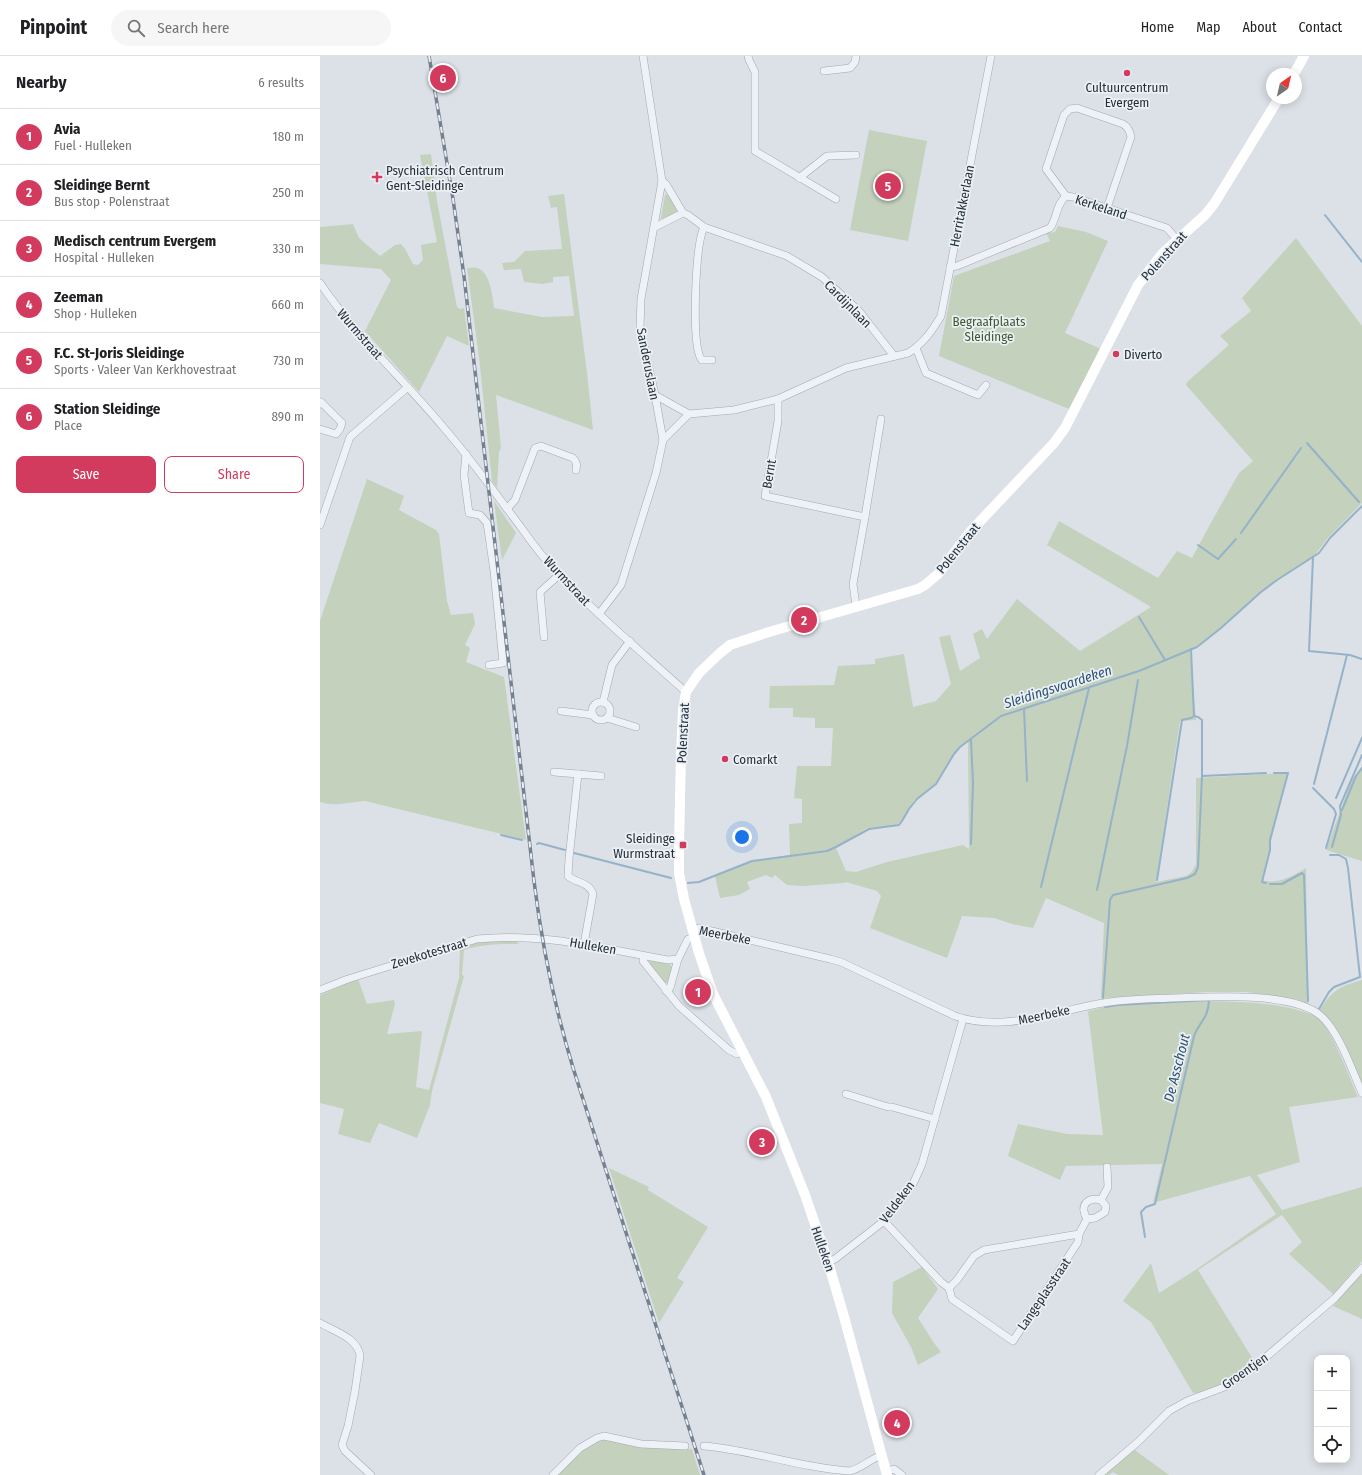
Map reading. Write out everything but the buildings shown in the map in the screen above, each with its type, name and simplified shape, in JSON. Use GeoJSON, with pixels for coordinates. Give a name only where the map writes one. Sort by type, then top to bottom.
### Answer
{"type":"FeatureCollection","features":[{"type":"Feature","properties":{"kind":"main road"},"geometry":{"type":"LineString","coordinates":[[1297,68],[1304,56]]}},
{"type":"Feature","properties":{"kind":"main road","name":"Polenstraat"},"geometry":{"type":"LineString","coordinates":[[680,880],[679,845],[683,710],[686,692],[699,674],[730,645],[856,606],[918,589],[932,580],[974,528],[1054,443],[1066,428],[1138,285],[1156,261],[1177,240],[1205,216],[1214,204],[1275,104]]}},
{"type":"Feature","properties":{"kind":"main road","name":"Hulleken"},"geometry":{"type":"LineString","coordinates":[[680,880],[684,899],[713,994],[760,1085],[805,1196],[828,1262],[887,1473]]}},
{"type":"Feature","properties":{"kind":"street","name":"Sanderuslaan"},"geometry":{"type":"LineString","coordinates":[[599,614],[621,585],[656,473],[663,440],[640,327],[641,299],[662,181],[643,56]]}},
{"type":"Feature","properties":{"kind":"street"},"geometry":{"type":"LineString","coordinates":[[748,56],[755,72],[755,151],[836,199]]}},
{"type":"Feature","properties":{"kind":"street"},"geometry":{"type":"LineString","coordinates":[[824,71],[850,68],[855,62],[856,56]]}},
{"type":"Feature","properties":{"kind":"street","name":"Herritakkerlaan"},"geometry":{"type":"LineString","coordinates":[[689,414],[734,410],[778,399],[846,368],[908,353],[916,348],[932,332],[941,316],[990,56]]}},
{"type":"Feature","properties":{"kind":"street"},"geometry":{"type":"LineString","coordinates":[[1066,196],[1046,169],[1064,115],[1070,109],[1077,108],[1123,124],[1128,127],[1130,131],[1131,137],[1107,208]]}},
{"type":"Feature","properties":{"kind":"street"},"geometry":{"type":"LineString","coordinates":[[799,178],[827,156],[856,155]]}},
{"type":"Feature","properties":{"kind":"street","name":"Cardijnlaan"},"geometry":{"type":"LineString","coordinates":[[662,181],[666,184],[683,213],[704,227],[787,256],[822,277],[859,311],[894,356]]}},
{"type":"Feature","properties":{"kind":"street","name":"Kerkeland"},"geometry":{"type":"LineString","coordinates":[[950,267],[957,266],[1050,228],[1053,224],[1062,199],[1066,196],[1167,228],[1177,240]]}},
{"type":"Feature","properties":{"kind":"street"},"geometry":{"type":"LineString","coordinates":[[655,227],[683,213]]}},
{"type":"Feature","properties":{"kind":"street"},"geometry":{"type":"LineString","coordinates":[[704,227],[701,233],[697,262],[696,330],[700,357],[702,360],[712,360]]}},
{"type":"Feature","properties":{"kind":"street","name":"Wurmstraat"},"geometry":{"type":"LineString","coordinates":[[320,284],[334,305],[357,333],[408,387],[466,454],[559,575],[599,614],[686,692]]}},
{"type":"Feature","properties":{"kind":"street"},"geometry":{"type":"LineString","coordinates":[[916,348],[926,373],[978,395],[986,384]]}},
{"type":"Feature","properties":{"kind":"street"},"geometry":{"type":"LineString","coordinates":[[320,525],[350,437],[408,387]]}},
{"type":"Feature","properties":{"kind":"street"},"geometry":{"type":"LineString","coordinates":[[655,395],[689,414],[663,440]]}},
{"type":"Feature","properties":{"kind":"street","name":"Bernt"},"geometry":{"type":"LineString","coordinates":[[778,399],[778,421],[766,496],[865,517]]}},
{"type":"Feature","properties":{"kind":"street"},"geometry":{"type":"LineString","coordinates":[[320,404],[321,402],[342,423],[336,434],[320,429]]}},
{"type":"Feature","properties":{"kind":"street"},"geometry":{"type":"LineString","coordinates":[[856,606],[853,584],[881,419]]}},
{"type":"Feature","properties":{"kind":"street"},"geometry":{"type":"LineString","coordinates":[[340,429],[350,437]]}},
{"type":"Feature","properties":{"kind":"street"},"geometry":{"type":"LineString","coordinates":[[507,508],[515,500],[535,448],[541,446],[573,458],[576,461],[576,470]]}},
{"type":"Feature","properties":{"kind":"street"},"geometry":{"type":"LineString","coordinates":[[466,454],[464,475],[469,512],[480,515],[487,523],[499,616],[503,663],[489,665]]}},
{"type":"Feature","properties":{"kind":"street"},"geometry":{"type":"LineString","coordinates":[[544,637],[540,592],[559,575]]}},
{"type":"Feature","properties":{"kind":"street"},"geometry":{"type":"LineString","coordinates":[[603,702],[612,665],[630,641]]}},
{"type":"Feature","properties":{"kind":"street"},"geometry":{"type":"LineString","coordinates":[[593,715],[592,710],[594,706],[598,702],[603,702],[608,704],[610,709],[610,714],[607,718]]}},
{"type":"Feature","properties":{"kind":"street"},"geometry":{"type":"LineString","coordinates":[[561,711],[593,715],[598,720],[607,718],[636,727]]}},
{"type":"Feature","properties":{"kind":"street"},"geometry":{"type":"LineString","coordinates":[[554,772],[601,776]]}},
{"type":"Feature","properties":{"kind":"street"},"geometry":{"type":"LineString","coordinates":[[578,774],[567,872],[570,878],[592,889],[593,894],[584,944]]}},
{"type":"Feature","properties":{"kind":"street","name":"Meerbeke"},"geometry":{"type":"LineString","coordinates":[[694,933],[699,928],[830,959],[963,1019],[1010,1022],[1105,1002],[1148,999],[1239,996],[1282,1001],[1307,1008],[1319,1014],[1325,1020],[1336,1035],[1362,1093]]}},
{"type":"Feature","properties":{"kind":"street"},"geometry":{"type":"LineString","coordinates":[[666,991],[670,988],[678,960],[688,939],[694,933]]}},
{"type":"Feature","properties":{"kind":"street","name":"Zevekotestraat"},"geometry":{"type":"LineString","coordinates":[[320,990],[355,976],[472,940],[496,938],[542,939]]}},
{"type":"Feature","properties":{"kind":"street","name":"Hulleken"},"geometry":{"type":"LineString","coordinates":[[542,939],[584,944],[668,960],[678,960]]}},
{"type":"Feature","properties":{"kind":"street"},"geometry":{"type":"LineString","coordinates":[[644,956],[643,961],[679,1006],[729,1050],[737,1054],[742,1051]]}},
{"type":"Feature","properties":{"kind":"street","name":"Veldeken"},"geometry":{"type":"LineString","coordinates":[[828,1262],[835,1259],[884,1221],[913,1184],[922,1164],[963,1019]]}},
{"type":"Feature","properties":{"kind":"street"},"geometry":{"type":"LineString","coordinates":[[846,1094],[935,1119]]}},
{"type":"Feature","properties":{"kind":"street"},"geometry":{"type":"LineString","coordinates":[[1087,1219],[1095,1218],[1105,1212],[1106,1206],[1101,1200],[1108,1187],[1107,1167]]}},
{"type":"Feature","properties":{"kind":"street","name":"Langeplasstraat"},"geometry":{"type":"LineString","coordinates":[[884,1221],[941,1282],[949,1288],[952,1299],[1013,1341],[1078,1242],[1079,1234],[1087,1219],[1083,1208],[1086,1203],[1095,1199],[1101,1200]]}},
{"type":"Feature","properties":{"kind":"street","name":"Langeplasstraat"},"geometry":{"type":"LineString","coordinates":[[949,1288],[957,1280],[974,1256],[984,1250],[1079,1234]]}},
{"type":"Feature","properties":{"kind":"street","name":"Groentjen"},"geometry":{"type":"LineString","coordinates":[[1099,1475],[1138,1442],[1169,1411],[1187,1401],[1227,1386],[1259,1363],[1335,1298],[1362,1268]]}},
{"type":"Feature","properties":{"kind":"street"},"geometry":{"type":"LineString","coordinates":[[320,1323],[351,1340],[357,1345],[360,1351],[355,1391],[348,1426],[342,1445],[345,1451],[371,1475]]}},
{"type":"Feature","properties":{"kind":"street"},"geometry":{"type":"LineString","coordinates":[[553,1475],[580,1448],[597,1438],[604,1436],[642,1444],[685,1446]]}},
{"type":"Feature","properties":{"kind":"street"},"geometry":{"type":"LineString","coordinates":[[704,1446],[732,1450],[793,1463],[850,1471],[858,1469],[874,1458],[882,1455]]}},
{"type":"Feature","properties":{"kind":"street"},"geometry":{"type":"LineString","coordinates":[[887,1473],[894,1469],[902,1475]]}},
{"type":"Feature","properties":{"kind":"green space"},"geometry":{"type":"Polygon","coordinates":[[[869,130],[927,141],[908,241],[850,230],[869,130]]]}},
{"type":"Feature","properties":{"kind":"green space"},"geometry":{"type":"Polygon","coordinates":[[[431,154],[437,201],[457,307],[460,309],[464,308],[469,346],[447,336],[419,392],[365,331],[391,280],[381,269],[320,264],[320,227],[353,224],[359,238],[380,256],[395,245],[401,244],[413,264],[418,265],[423,260],[421,245],[437,242],[420,155],[431,154]]]}},
{"type":"Feature","properties":{"kind":"green space"},"geometry":{"type":"Polygon","coordinates":[[[564,194],[593,430],[496,395],[501,448],[499,452],[497,488],[492,481],[479,357],[467,268],[477,268],[485,274],[490,285],[494,308],[542,317],[574,316],[569,276],[553,277],[553,282],[543,284],[524,282],[521,269],[504,270],[502,263],[514,262],[525,251],[562,249],[557,207],[551,208],[548,196],[564,194]]]}},
{"type":"Feature","properties":{"kind":"green space"},"geometry":{"type":"Polygon","coordinates":[[[667,194],[678,211],[663,220],[661,218],[665,195],[667,194]]]}},
{"type":"Feature","properties":{"kind":"green space","name":"Begraafplaats Sleidinge"},"geometry":{"type":"Polygon","coordinates":[[[1058,226],[1086,232],[1108,241],[1065,333],[1101,349],[1069,409],[939,356],[954,276],[1050,241],[1046,233],[1055,232],[1058,226]]]}},
{"type":"Feature","properties":{"kind":"green space"},"geometry":{"type":"Polygon","coordinates":[[[1296,238],[1362,326],[1362,503],[1327,539],[1315,555],[1269,586],[1203,642],[1190,650],[1196,720],[1180,721],[1156,882],[1186,876],[1193,870],[1196,864],[1196,778],[1287,773],[1262,880],[1280,881],[1291,877],[1306,868],[1308,1004],[1284,998],[1247,992],[1208,992],[1101,998],[1104,923],[1046,898],[1033,928],[1012,924],[994,918],[962,916],[947,958],[870,928],[881,896],[877,891],[846,882],[803,886],[787,885],[775,875],[772,878],[766,875],[747,882],[750,889],[739,895],[720,898],[715,876],[752,861],[790,855],[789,824],[802,823],[802,799],[794,798],[797,766],[831,766],[833,728],[815,728],[815,718],[793,717],[793,708],[769,708],[770,686],[834,685],[838,666],[875,664],[875,659],[904,654],[913,707],[936,701],[951,684],[939,637],[950,635],[960,671],[980,658],[973,634],[982,629],[987,639],[1017,599],[1080,651],[1151,607],[1047,545],[1059,521],[1158,578],[1177,551],[1192,558],[1239,473],[1253,461],[1186,385],[1187,382],[1229,345],[1220,336],[1251,311],[1242,298],[1296,238]],[[968,740],[957,750],[934,786],[916,801],[915,799],[900,823],[892,826],[867,828],[836,848],[846,871],[856,872],[887,862],[963,845],[969,849],[968,740]]]}},
{"type":"Feature","properties":{"kind":"green space"},"geometry":{"type":"Polygon","coordinates":[[[367,479],[404,496],[399,510],[436,530],[439,534],[447,601],[451,615],[473,613],[475,624],[465,645],[470,648],[466,662],[504,677],[526,840],[365,801],[337,804],[320,802],[320,621],[367,479]]]}},
{"type":"Feature","properties":{"kind":"green space"},"geometry":{"type":"Polygon","coordinates":[[[494,501],[516,533],[502,560],[494,501]]]}},
{"type":"Feature","properties":{"kind":"green space"},"geometry":{"type":"Polygon","coordinates":[[[1362,766],[1362,861],[1326,850],[1351,781],[1362,766]]]}},
{"type":"Feature","properties":{"kind":"green space"},"geometry":{"type":"Polygon","coordinates":[[[481,940],[516,941],[519,944],[484,945],[464,950],[462,975],[464,976],[432,1091],[430,1105],[417,1138],[379,1123],[370,1143],[338,1134],[344,1109],[320,1103],[320,995],[358,979],[367,1004],[394,1000],[395,1004],[387,1034],[422,1031],[416,1087],[429,1090],[459,978],[460,946],[481,940]]]}},
{"type":"Feature","properties":{"kind":"green space"},"geometry":{"type":"Polygon","coordinates":[[[650,960],[663,961],[671,965],[673,968],[668,982],[664,983],[649,964],[650,960]]]}},
{"type":"Feature","properties":{"kind":"green space"},"geometry":{"type":"Polygon","coordinates":[[[1362,980],[1362,1084],[1340,1034],[1327,1017],[1319,1011],[1328,998],[1337,990],[1362,980]]]}},
{"type":"Feature","properties":{"kind":"green space"},"geometry":{"type":"Polygon","coordinates":[[[1207,1001],[1242,1002],[1287,1007],[1311,1014],[1318,1018],[1329,1032],[1358,1097],[1289,1107],[1300,1162],[1257,1175],[1282,1210],[1362,1187],[1362,1261],[1333,1294],[1289,1254],[1302,1242],[1282,1215],[1198,1270],[1254,1361],[1219,1387],[1193,1393],[1151,1322],[1123,1301],[1151,1263],[1159,1293],[1197,1269],[1276,1214],[1250,1176],[1153,1203],[1162,1164],[1066,1166],[1060,1180],[1008,1156],[1018,1124],[1067,1134],[1103,1135],[1088,1011],[1113,1005],[1207,1001]]]}},
{"type":"Feature","properties":{"kind":"green space"},"geometry":{"type":"Polygon","coordinates":[[[609,1168],[649,1187],[648,1190],[708,1227],[677,1278],[684,1282],[659,1323],[609,1168]]]}},
{"type":"Feature","properties":{"kind":"green space"},"geometry":{"type":"Polygon","coordinates":[[[922,1267],[938,1289],[918,1318],[941,1352],[918,1365],[911,1347],[892,1313],[893,1282],[922,1267]]]}},
{"type":"Feature","properties":{"kind":"green space"},"geometry":{"type":"Polygon","coordinates":[[[1362,1273],[1362,1319],[1333,1306],[1362,1273]]]}},
{"type":"Feature","properties":{"kind":"green space"},"geometry":{"type":"Polygon","coordinates":[[[601,1438],[664,1448],[692,1449],[700,1475],[556,1475],[590,1444],[601,1438]]]}},
{"type":"Feature","properties":{"kind":"green space"},"geometry":{"type":"Polygon","coordinates":[[[1134,1449],[1169,1475],[1118,1475],[1113,1472],[1109,1475],[1101,1475],[1134,1449]]]}},
{"type":"Feature","properties":{"kind":"waterway"},"geometry":{"type":"LineString","coordinates":[[1325,215],[1362,262]]}},
{"type":"Feature","properties":{"kind":"waterway"},"geometry":{"type":"LineString","coordinates":[[1307,443],[1359,502]]}},
{"type":"Feature","properties":{"kind":"waterway"},"geometry":{"type":"LineString","coordinates":[[1241,533],[1301,448]]}},
{"type":"Feature","properties":{"kind":"waterway","name":"Sleidingsvaardeken"},"geometry":{"type":"LineString","coordinates":[[688,883],[699,882],[752,861],[827,851],[869,829],[899,825],[917,799],[936,784],[954,754],[960,747],[1001,716],[1139,671],[1197,647],[1221,628],[1261,592],[1319,553],[1330,538],[1362,506]]}},
{"type":"Feature","properties":{"kind":"waterway"},"geometry":{"type":"LineString","coordinates":[[1198,545],[1218,559],[1236,539]]}},
{"type":"Feature","properties":{"kind":"waterway"},"geometry":{"type":"LineString","coordinates":[[1313,557],[1309,651],[1350,655],[1362,659]]}},
{"type":"Feature","properties":{"kind":"waterway"},"geometry":{"type":"LineString","coordinates":[[1139,617],[1165,660]]}},
{"type":"Feature","properties":{"kind":"waterway","name":"De Asschout"},"geometry":{"type":"LineString","coordinates":[[1103,998],[1110,900],[1113,895],[1187,878],[1195,874],[1198,867],[1202,776],[1202,720],[1194,716],[1191,649]]}},
{"type":"Feature","properties":{"kind":"waterway"},"geometry":{"type":"LineString","coordinates":[[1314,784],[1347,655]]}},
{"type":"Feature","properties":{"kind":"waterway"},"geometry":{"type":"LineString","coordinates":[[1097,890],[1127,746],[1138,680]]}},
{"type":"Feature","properties":{"kind":"waterway"},"geometry":{"type":"LineString","coordinates":[[1041,887],[1089,688]]}},
{"type":"Feature","properties":{"kind":"waterway"},"geometry":{"type":"LineString","coordinates":[[1024,709],[1027,781]]}},
{"type":"Feature","properties":{"kind":"waterway"},"geometry":{"type":"LineString","coordinates":[[1157,880],[1182,720],[1194,716]]}},
{"type":"Feature","properties":{"kind":"waterway"},"geometry":{"type":"LineString","coordinates":[[1336,798],[1362,738]]}},
{"type":"Feature","properties":{"kind":"waterway"},"geometry":{"type":"LineString","coordinates":[[971,740],[973,783],[971,844]]}},
{"type":"Feature","properties":{"kind":"waterway"},"geometry":{"type":"LineString","coordinates":[[1332,847],[1341,815],[1340,806],[1362,755]]}},
{"type":"Feature","properties":{"kind":"waterway"},"geometry":{"type":"LineString","coordinates":[[1342,810],[1356,776],[1362,768]]}},
{"type":"Feature","properties":{"kind":"waterway"},"geometry":{"type":"LineString","coordinates":[[1202,776],[1266,773]]}},
{"type":"Feature","properties":{"kind":"waterway"},"geometry":{"type":"LineString","coordinates":[[1266,883],[1262,882],[1270,850],[1270,840],[1288,773],[1274,773]]}},
{"type":"Feature","properties":{"kind":"waterway"},"geometry":{"type":"LineString","coordinates":[[1313,788],[1334,809],[1336,814],[1326,848]]}},
{"type":"Feature","properties":{"kind":"waterway","name":"Sleidingsvaardeken"},"geometry":{"type":"LineString","coordinates":[[501,835],[522,840]]}},
{"type":"Feature","properties":{"kind":"waterway","name":"Sleidingsvaardeken"},"geometry":{"type":"LineString","coordinates":[[537,844],[539,843],[565,850]]}},
{"type":"Feature","properties":{"kind":"waterway","name":"Sleidingsvaardeken"},"geometry":{"type":"LineString","coordinates":[[574,853],[671,878]]}},
{"type":"Feature","properties":{"kind":"waterway"},"geometry":{"type":"LineString","coordinates":[[1319,1009],[1329,992],[1334,987],[1360,977],[1346,859],[1339,855],[1330,855]]}},
{"type":"Feature","properties":{"kind":"waterway"},"geometry":{"type":"LineString","coordinates":[[1270,884],[1282,884],[1302,873],[1304,875],[1308,1001]]}},
{"type":"Feature","properties":{"kind":"waterway","name":"De Asschout"},"geometry":{"type":"LineString","coordinates":[[1105,1007],[1209,1000],[1207,1012],[1194,1036],[1155,1204],[1146,1207],[1141,1212],[1145,1237]]}},
{"type":"Feature","properties":{"kind":"railway"},"geometry":{"type":"LineString","coordinates":[[429,56],[453,199],[464,276],[534,881],[545,953],[555,1001],[574,1071],[704,1475]]}},
{"type":"Feature","properties":{"kind":"place","name":"Cultuurcentrum Evergem"},"geometry":{"type":"Point","coordinates":[1127,73]}},
{"type":"Feature","properties":{"kind":"place","name":"Station Sleidinge"},"geometry":{"type":"Point","coordinates":[443,78]}},
{"type":"Feature","properties":{"kind":"place","name":"Psychiatrisch Centrum Gent-Sleidinge"},"geometry":{"type":"Point","coordinates":[377,177]}},
{"type":"Feature","properties":{"kind":"place","name":"F.C. St-Joris Sleidinge"},"geometry":{"type":"Point","coordinates":[888,186]}},
{"type":"Feature","properties":{"kind":"place","name":"Diverto"},"geometry":{"type":"Point","coordinates":[1116,354]}},
{"type":"Feature","properties":{"kind":"place","name":"Sleidinge Bernt"},"geometry":{"type":"Point","coordinates":[804,620]}},
{"type":"Feature","properties":{"kind":"place","name":"Comarkt"},"geometry":{"type":"Point","coordinates":[725,759]}},
{"type":"Feature","properties":{"kind":"place","name":"Sleidinge Wurmstraat"},"geometry":{"type":"Point","coordinates":[683,845]}},
{"type":"Feature","properties":{"kind":"place","name":"Avia"},"geometry":{"type":"Point","coordinates":[698,992]}},
{"type":"Feature","properties":{"kind":"place","name":"Medisch centrum Evergem"},"geometry":{"type":"Point","coordinates":[762,1142]}},
{"type":"Feature","properties":{"kind":"place","name":"Zeeman"},"geometry":{"type":"Point","coordinates":[897,1423]}}]}
